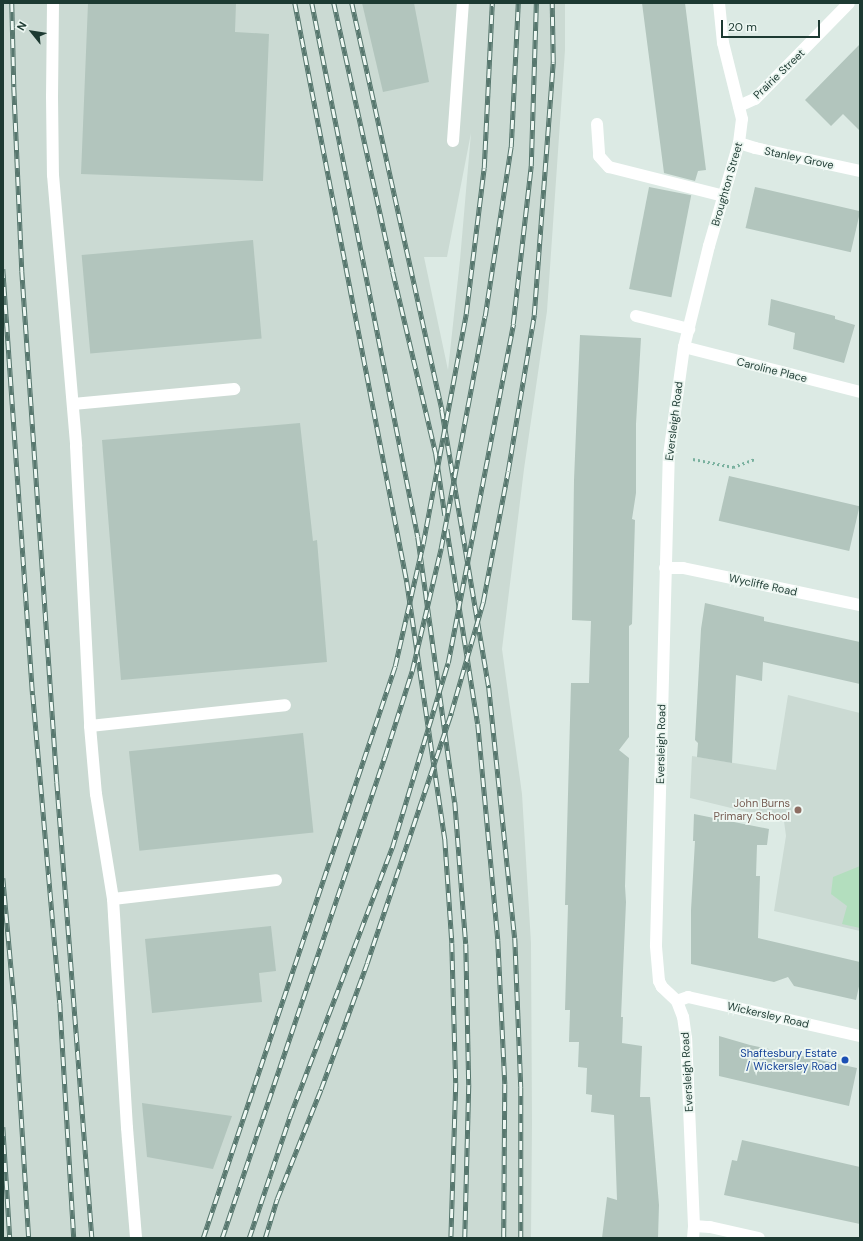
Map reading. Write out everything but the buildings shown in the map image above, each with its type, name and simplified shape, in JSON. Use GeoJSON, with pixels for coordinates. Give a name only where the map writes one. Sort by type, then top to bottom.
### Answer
{"type":"FeatureCollection","features":[{"type":"Feature","properties":{"kind":"street"},"geometry":{"type":"LineString","coordinates":[[54,3],[52,96],[54,175],[76,446],[90,726],[96,794],[113,899],[126,1128],[136,1238]]}},
{"type":"Feature","properties":{"kind":"street"},"geometry":{"type":"LineString","coordinates":[[453,141],[463,3]]}},
{"type":"Feature","properties":{"kind":"street","name":"Broughton Street"},"geometry":{"type":"LineString","coordinates":[[709,246],[739,143],[742,119],[724,43],[719,3]]}},
{"type":"Feature","properties":{"kind":"street","name":"Prairie Street"},"geometry":{"type":"LineString","coordinates":[[739,106],[755,99],[849,3]]}},
{"type":"Feature","properties":{"kind":"street"},"geometry":{"type":"LineString","coordinates":[[597,124],[599,156],[609,167],[724,196]]}},
{"type":"Feature","properties":{"kind":"street","name":"Stanley Grove"},"geometry":{"type":"LineString","coordinates":[[739,143],[755,148],[860,171]]}},
{"type":"Feature","properties":{"kind":"street","name":"Eversleigh Road"},"geometry":{"type":"LineString","coordinates":[[694,1232],[686,1038],[683,1018],[677,1001],[662,987],[659,981],[656,946],[669,455],[684,348],[709,246]]}},
{"type":"Feature","properties":{"kind":"street"},"geometry":{"type":"LineString","coordinates":[[636,316],[689,329]]}},
{"type":"Feature","properties":{"kind":"street","name":"Caroline Place"},"geometry":{"type":"LineString","coordinates":[[684,348],[860,392]]}},
{"type":"Feature","properties":{"kind":"street"},"geometry":{"type":"LineString","coordinates":[[73,404],[234,389]]}},
{"type":"Feature","properties":{"kind":"street","name":"Wycliffe Road"},"geometry":{"type":"LineString","coordinates":[[665,568],[683,568],[860,605]]}},
{"type":"Feature","properties":{"kind":"street"},"geometry":{"type":"LineString","coordinates":[[90,726],[285,705]]}},
{"type":"Feature","properties":{"kind":"street"},"geometry":{"type":"LineString","coordinates":[[113,899],[276,880]]}},
{"type":"Feature","properties":{"kind":"street","name":"Wickersley Road"},"geometry":{"type":"LineString","coordinates":[[677,1001],[688,997],[860,1036]]}},
{"type":"Feature","properties":{"kind":"street"},"geometry":{"type":"LineString","coordinates":[[694,1232],[719,1229],[759,1238]]}},
{"type":"Feature","properties":{"kind":"path"},"geometry":{"type":"LineString","coordinates":[[669,455],[733,467],[754,458]]}},
{"type":"Feature","properties":{"kind":"shaded area"},"geometry":{"type":"Polygon","coordinates":[[[3,3],[565,3],[565,50],[547,311],[524,469],[502,649],[522,794],[531,943],[531,1238],[3,1238],[3,3]],[[471,133],[447,257],[424,257],[448,370],[460,260],[471,133]]]}},
{"type":"Feature","properties":{"kind":"shaded area","name":"John Burns Primary School"},"geometry":{"type":"Polygon","coordinates":[[[788,695],[860,713],[860,931],[774,911],[786,836],[784,821],[690,798],[692,756],[776,770],[788,695]]]}},
{"type":"Feature","properties":{"kind":"green space"},"geometry":{"type":"Polygon","coordinates":[[[860,866],[860,928],[842,924],[847,906],[831,894],[833,877],[860,866]]]}},
{"type":"Feature","properties":{"kind":"railway"},"geometry":{"type":"LineString","coordinates":[[12,3],[22,271],[57,782],[92,1238]]}},
{"type":"Feature","properties":{"kind":"railway"},"geometry":{"type":"LineString","coordinates":[[295,3],[407,582],[445,839],[452,943],[456,1083],[451,1238]]}},
{"type":"Feature","properties":{"kind":"railway"},"geometry":{"type":"LineString","coordinates":[[312,3],[418,537],[455,802],[466,944],[469,1085],[465,1238]]}},
{"type":"Feature","properties":{"kind":"railway"},"geometry":{"type":"LineString","coordinates":[[334,3],[393,272],[436,454],[445,515]]}},
{"type":"Feature","properties":{"kind":"railway"},"geometry":{"type":"LineString","coordinates":[[352,3],[442,410],[489,688],[515,938],[521,1087],[521,1238]]}},
{"type":"Feature","properties":{"kind":"railway"},"geometry":{"type":"LineString","coordinates":[[203,1238],[395,666],[423,544],[466,314],[484,168],[492,3]]}},
{"type":"Feature","properties":{"kind":"railway"},"geometry":{"type":"LineString","coordinates":[[222,1238],[385,756],[412,671],[441,548],[485,316],[511,147],[518,3]]}},
{"type":"Feature","properties":{"kind":"railway"},"geometry":{"type":"LineString","coordinates":[[249,1238],[290,1116],[392,848],[448,663],[513,324],[531,166],[536,3]]}},
{"type":"Feature","properties":{"kind":"railway"},"geometry":{"type":"LineString","coordinates":[[265,1238],[277,1199],[321,1089],[367,963],[451,713],[483,602],[508,471],[534,315],[553,62],[552,3]]}},
{"type":"Feature","properties":{"kind":"railway"},"geometry":{"type":"LineString","coordinates":[[3,269],[33,695],[60,1003],[74,1238]]}},
{"type":"Feature","properties":{"kind":"railway"},"geometry":{"type":"LineString","coordinates":[[447,529],[478,724],[498,940],[505,1084],[504,1238]]}},
{"type":"Feature","properties":{"kind":"railway"},"geometry":{"type":"LineString","coordinates":[[3,878],[15,1011],[29,1238]]}},
{"type":"Feature","properties":{"kind":"railway"},"geometry":{"type":"LineString","coordinates":[[3,1127],[10,1238]]}},
{"type":"Feature","properties":{"kind":"place","name":"John Burns Primary School"},"geometry":{"type":"Point","coordinates":[798,810]}},
{"type":"Feature","properties":{"kind":"place","name":"Shaftesbury Estate / Wickersley Road"},"geometry":{"type":"Point","coordinates":[845,1060]}}]}
